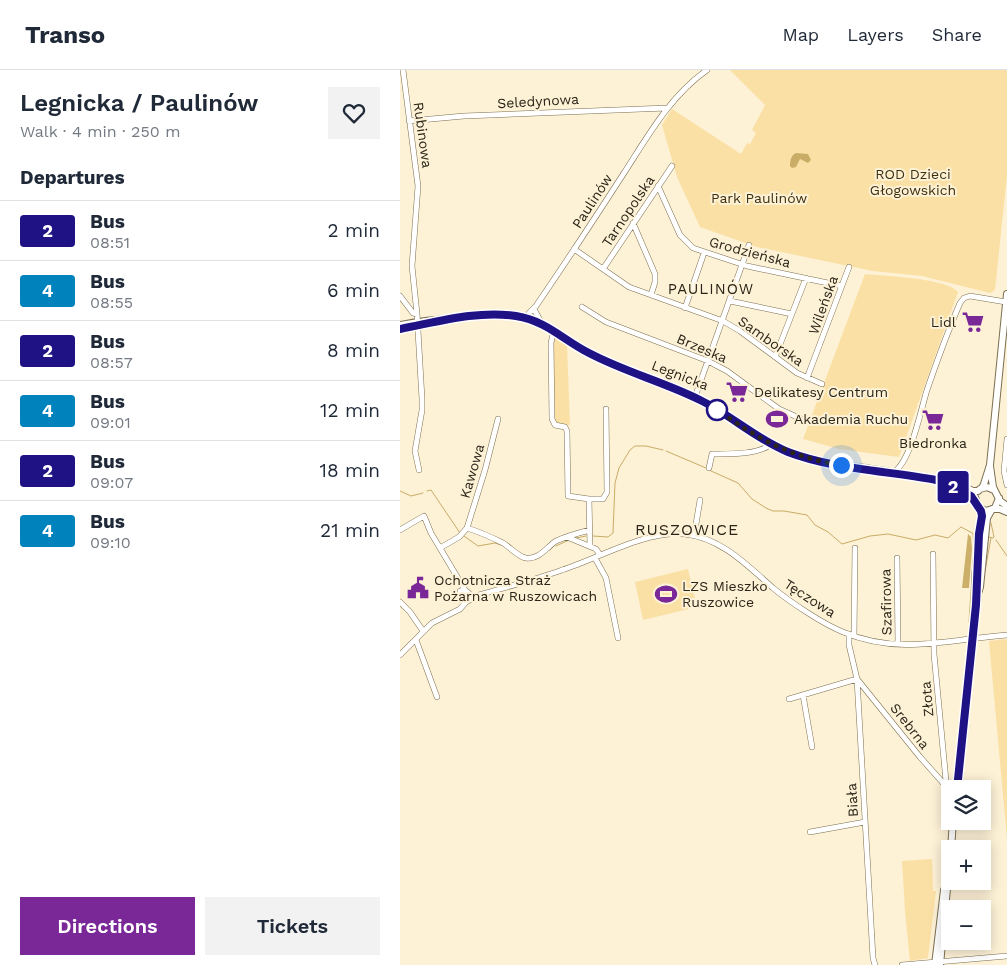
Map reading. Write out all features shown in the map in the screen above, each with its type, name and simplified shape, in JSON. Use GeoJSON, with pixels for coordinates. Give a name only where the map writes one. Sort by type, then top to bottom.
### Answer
{"type":"FeatureCollection","features":[{"type":"Feature","properties":{"kind":"main road"},"geometry":{"type":"LineString","coordinates":[[958,780],[982,516],[975,500],[984,484],[990,465],[1007,294]]}},
{"type":"Feature","properties":{"kind":"main road","name":"Legnicka"},"geometry":{"type":"LineString","coordinates":[[417,324],[458,318],[504,315],[528,319],[554,330],[587,352],[714,404],[735,422],[771,444],[814,460],[891,472],[905,471],[938,477],[971,490],[980,489]]}},
{"type":"Feature","properties":{"kind":"main road"},"geometry":{"type":"LineString","coordinates":[[400,325],[417,324]]}},
{"type":"Feature","properties":{"kind":"main road"},"geometry":{"type":"LineString","coordinates":[[400,329],[417,324]]}},
{"type":"Feature","properties":{"kind":"main road"},"geometry":{"type":"LineString","coordinates":[[990,465],[994,490],[1007,506]]}},
{"type":"Feature","properties":{"kind":"main road","name":"Legnicka"},"geometry":{"type":"LineString","coordinates":[[905,471],[944,483],[975,500]]}},
{"type":"Feature","properties":{"kind":"main road"},"geometry":{"type":"LineString","coordinates":[[980,489],[987,487],[994,490]]}},
{"type":"Feature","properties":{"kind":"main road"},"geometry":{"type":"LineString","coordinates":[[976,598],[980,587],[987,519],[998,504],[999,498]]}},
{"type":"Feature","properties":{"kind":"main road"},"geometry":{"type":"LineString","coordinates":[[980,509],[1000,509],[1007,512]]}},
{"type":"Feature","properties":{"kind":"main road"},"geometry":{"type":"LineString","coordinates":[[938,964],[947,890]]}},
{"type":"Feature","properties":{"kind":"street","name":"Rubinowa"},"geometry":{"type":"LineString","coordinates":[[403,70],[403,89],[418,186],[412,266],[417,324]]}},
{"type":"Feature","properties":{"kind":"street","name":"Paulinów"},"geometry":{"type":"LineString","coordinates":[[528,319],[529,313],[535,309],[667,108],[689,84],[706,70]]}},
{"type":"Feature","properties":{"kind":"street","name":"Seledynowa"},"geometry":{"type":"LineString","coordinates":[[409,121],[464,116],[667,108]]}},
{"type":"Feature","properties":{"kind":"street","name":"Tarnopolska"},"geometry":{"type":"LineString","coordinates":[[603,269],[672,166]]}},
{"type":"Feature","properties":{"kind":"street","name":"Grodzieńska"},"geometry":{"type":"LineString","coordinates":[[658,186],[680,235],[687,244],[704,252],[742,264],[842,286]]}},
{"type":"Feature","properties":{"kind":"street"},"geometry":{"type":"LineString","coordinates":[[633,223],[655,274],[651,295]]}},
{"type":"Feature","properties":{"kind":"street"},"geometry":{"type":"LineString","coordinates":[[696,396],[749,245]]}},
{"type":"Feature","properties":{"kind":"street","name":"Samborska"},"geometry":{"type":"LineString","coordinates":[[574,249],[626,285],[723,321],[807,378],[822,384]]}},
{"type":"Feature","properties":{"kind":"street"},"geometry":{"type":"LineString","coordinates":[[685,308],[704,252]]}},
{"type":"Feature","properties":{"kind":"street","name":"Wileńska"},"geometry":{"type":"LineString","coordinates":[[807,378],[849,267]]}},
{"type":"Feature","properties":{"kind":"street"},"geometry":{"type":"LineString","coordinates":[[775,357],[806,278]]}},
{"type":"Feature","properties":{"kind":"street"},"geometry":{"type":"LineString","coordinates":[[400,296],[413,313],[417,314]]}},
{"type":"Feature","properties":{"kind":"street"},"geometry":{"type":"LineString","coordinates":[[891,472],[905,471],[912,438],[922,411],[927,389],[962,300],[973,296],[1006,302]]}},
{"type":"Feature","properties":{"kind":"street"},"geometry":{"type":"LineString","coordinates":[[730,301],[792,314]]}},
{"type":"Feature","properties":{"kind":"street","name":"Brzeska"},"geometry":{"type":"LineString","coordinates":[[582,307],[606,322],[708,361],[727,371],[779,409],[806,421]]}},
{"type":"Feature","properties":{"kind":"street"},"geometry":{"type":"LineString","coordinates":[[535,309],[542,324]]}},
{"type":"Feature","properties":{"kind":"street"},"geometry":{"type":"LineString","coordinates":[[417,324],[422,398],[422,410],[415,451],[419,470]]}},
{"type":"Feature","properties":{"kind":"street"},"geometry":{"type":"LineString","coordinates":[[554,330],[551,343],[552,419],[555,425],[565,427],[567,431],[568,496],[589,500],[603,499],[608,492],[606,409]]}},
{"type":"Feature","properties":{"kind":"street","name":"Kawowa"},"geometry":{"type":"LineString","coordinates":[[467,528],[498,419]]}},
{"type":"Feature","properties":{"kind":"street"},"geometry":{"type":"LineString","coordinates":[[1007,439],[1004,471],[1007,485]]}},
{"type":"Feature","properties":{"kind":"street"},"geometry":{"type":"LineString","coordinates":[[708,468],[712,454],[764,449],[771,444]]}},
{"type":"Feature","properties":{"kind":"street"},"geometry":{"type":"LineString","coordinates":[[589,500],[590,546]]}},
{"type":"Feature","properties":{"kind":"street"},"geometry":{"type":"LineString","coordinates":[[694,536],[700,500]]}},
{"type":"Feature","properties":{"kind":"street"},"geometry":{"type":"LineString","coordinates":[[400,530],[424,516],[428,527],[466,595]]}},
{"type":"Feature","properties":{"kind":"street"},"geometry":{"type":"LineString","coordinates":[[440,548],[459,537],[467,528],[490,536],[526,558],[536,556],[554,542],[590,530]]}},
{"type":"Feature","properties":{"kind":"street","name":"Tęczowa"},"geometry":{"type":"LineString","coordinates":[[400,654],[436,621],[460,609],[466,595],[479,595],[562,570],[628,544],[660,535],[678,534],[694,536],[725,549],[747,564],[785,597],[835,628],[852,635],[898,644],[934,644],[1007,635]]}},
{"type":"Feature","properties":{"kind":"street"},"geometry":{"type":"LineString","coordinates":[[568,537],[596,549],[606,578],[618,638]]}},
{"type":"Feature","properties":{"kind":"street","name":"Biała"},"geometry":{"type":"LineString","coordinates":[[855,548],[852,635],[849,645],[857,678],[873,958],[875,965]]}},
{"type":"Feature","properties":{"kind":"street","name":"Złota"},"geometry":{"type":"LineString","coordinates":[[933,554],[934,644],[946,780]]}},
{"type":"Feature","properties":{"kind":"street","name":"Szafirowa"},"geometry":{"type":"LineString","coordinates":[[897,558],[898,644]]}},
{"type":"Feature","properties":{"kind":"street"},"geometry":{"type":"LineString","coordinates":[[400,602],[406,607],[423,631]]}},
{"type":"Feature","properties":{"kind":"street"},"geometry":{"type":"LineString","coordinates":[[416,640],[437,697]]}},
{"type":"Feature","properties":{"kind":"street"},"geometry":{"type":"LineString","coordinates":[[789,699],[857,678]]}},
{"type":"Feature","properties":{"kind":"street","name":"Srebrna"},"geometry":{"type":"LineString","coordinates":[[857,678],[941,782]]}},
{"type":"Feature","properties":{"kind":"street"},"geometry":{"type":"LineString","coordinates":[[803,695],[812,747]]}},
{"type":"Feature","properties":{"kind":"street"},"geometry":{"type":"LineString","coordinates":[[810,832],[865,822]]}},
{"type":"Feature","properties":{"kind":"street"},"geometry":{"type":"LineString","coordinates":[[902,965],[957,963],[1007,956]]}},
{"type":"Feature","properties":{"kind":"green space","name":"ROD Dzieci Głogowskich"},"geometry":{"type":"Polygon","coordinates":[[[730,70],[1007,70],[1007,175],[995,290],[990,293],[922,276],[873,271],[757,247],[700,227],[677,177],[662,125],[672,109],[741,154],[747,143],[750,144],[756,133],[752,130],[765,105],[730,70]]]}},
{"type":"Feature","properties":{"kind":"green space"},"geometry":{"type":"Polygon","coordinates":[[[865,274],[929,281],[951,287],[958,292],[899,457],[839,449],[803,439],[865,274]]]}},
{"type":"Feature","properties":{"kind":"green space"},"geometry":{"type":"Polygon","coordinates":[[[555,337],[567,345],[570,425],[557,424],[554,417],[553,347],[555,337]]]}},
{"type":"Feature","properties":{"kind":"green space","name":"LZS Mieszko Ruszowice"},"geometry":{"type":"Polygon","coordinates":[[[688,569],[697,607],[643,620],[635,582],[688,569]]]}},
{"type":"Feature","properties":{"kind":"green space"},"geometry":{"type":"Polygon","coordinates":[[[1007,639],[1007,839],[989,641],[1007,639]]]}},
{"type":"Feature","properties":{"kind":"green space"},"geometry":{"type":"Polygon","coordinates":[[[932,859],[933,891],[936,891],[928,958],[910,961],[902,861],[932,859]]]}},
{"type":"Feature","properties":{"kind":"shaded area"},"geometry":{"type":"Polygon","coordinates":[[[796,153],[808,154],[811,160],[808,163],[800,159],[796,167],[792,168],[790,166],[791,160],[796,153]]]}},
{"type":"Feature","properties":{"kind":"shaded area"},"geometry":{"type":"Polygon","coordinates":[[[968,534],[971,537],[972,549],[969,588],[962,588],[968,534]]]}},
{"type":"Feature","properties":{"kind":"waterway"},"geometry":{"type":"LineString","coordinates":[[593,536],[608,537],[613,533],[615,483],[619,468],[630,450],[635,446],[646,446],[663,450]]}},
{"type":"Feature","properties":{"kind":"waterway"},"geometry":{"type":"LineString","coordinates":[[666,451],[706,468]]}},
{"type":"Feature","properties":{"kind":"waterway"},"geometry":{"type":"LineString","coordinates":[[711,471],[738,483],[752,499],[766,508],[773,511],[807,515],[815,525],[828,532],[842,544],[870,536],[888,534],[916,540],[935,535],[948,538],[961,527],[976,535]]}},
{"type":"Feature","properties":{"kind":"waterway"},"geometry":{"type":"LineString","coordinates":[[427,491],[431,490],[460,533]]}},
{"type":"Feature","properties":{"kind":"waterway"},"geometry":{"type":"LineString","coordinates":[[400,491],[411,496],[423,493]]}},
{"type":"Feature","properties":{"kind":"waterway"},"geometry":{"type":"LineString","coordinates":[[989,537],[994,537],[991,523]]}},
{"type":"Feature","properties":{"kind":"waterway"},"geometry":{"type":"LineString","coordinates":[[969,622],[974,547],[973,534]]}},
{"type":"Feature","properties":{"kind":"waterway"},"geometry":{"type":"LineString","coordinates":[[464,536],[478,546],[495,543],[504,546]]}},
{"type":"Feature","properties":{"kind":"waterway"},"geometry":{"type":"LineString","coordinates":[[576,538],[586,536]]}},
{"type":"Feature","properties":{"kind":"waterway"},"geometry":{"type":"LineString","coordinates":[[984,576],[991,538]]}},
{"type":"Feature","properties":{"kind":"waterway"},"geometry":{"type":"LineString","coordinates":[[556,546],[569,540]]}},
{"type":"Feature","properties":{"kind":"waterway"},"geometry":{"type":"LineString","coordinates":[[996,540],[1007,556]]}},
{"type":"Feature","properties":{"kind":"waterway"},"geometry":{"type":"LineString","coordinates":[[550,550],[553,547]]}},
{"type":"Feature","properties":{"kind":"waterway"},"geometry":{"type":"LineString","coordinates":[[519,558],[531,560]]}},
{"type":"Feature","properties":{"kind":"waterway"},"geometry":{"type":"LineString","coordinates":[[979,619],[982,590]]}},
{"type":"Feature","properties":{"kind":"bus line","name":"2"},"geometry":{"type":"LineString","coordinates":[[400,329],[458,318],[490,315],[510,315],[532,320],[554,330],[592,355],[700,400],[760,438],[787,452],[828,463],[936,480],[971,496],[981,511],[982,523],[979,534],[975,586],[976,605],[958,780]]}},
{"type":"Feature","properties":{"kind":"place","name":"Lidl"},"geometry":{"type":"Point","coordinates":[973,322]}},
{"type":"Feature","properties":{"kind":"place","name":"Delikatesy Centrum"},"geometry":{"type":"Point","coordinates":[737,392]}},
{"type":"Feature","properties":{"kind":"place","name":"Akademia Ruchu"},"geometry":{"type":"Point","coordinates":[777,419]}},
{"type":"Feature","properties":{"kind":"place","name":"Biedronka"},"geometry":{"type":"Point","coordinates":[933,420]}},
{"type":"Feature","properties":{"kind":"place","name":"Ochotnicza Straż Pożarna w Ruszowicach"},"geometry":{"type":"Point","coordinates":[418,588]}},
{"type":"Feature","properties":{"kind":"place","name":"LZS Mieszko Ruszowice"},"geometry":{"type":"Point","coordinates":[666,594]}},
{"type":"Feature","properties":{"kind":"district","name":"PAULINÓW"},"geometry":{"type":"Point","coordinates":[711,289]}},
{"type":"Feature","properties":{"kind":"district","name":"RUSZOWICE"},"geometry":{"type":"Point","coordinates":[687,529]}},
{"type":"Feature","properties":{"kind":"route"},"geometry":{"type":"LineString","coordinates":[[717,410],[760,438],[787,452],[841,465]]}},
{"type":"Feature","properties":{"kind":"park label","name":"Park Paulinów"},"geometry":{"type":"Point","coordinates":[759,198]}}]}
